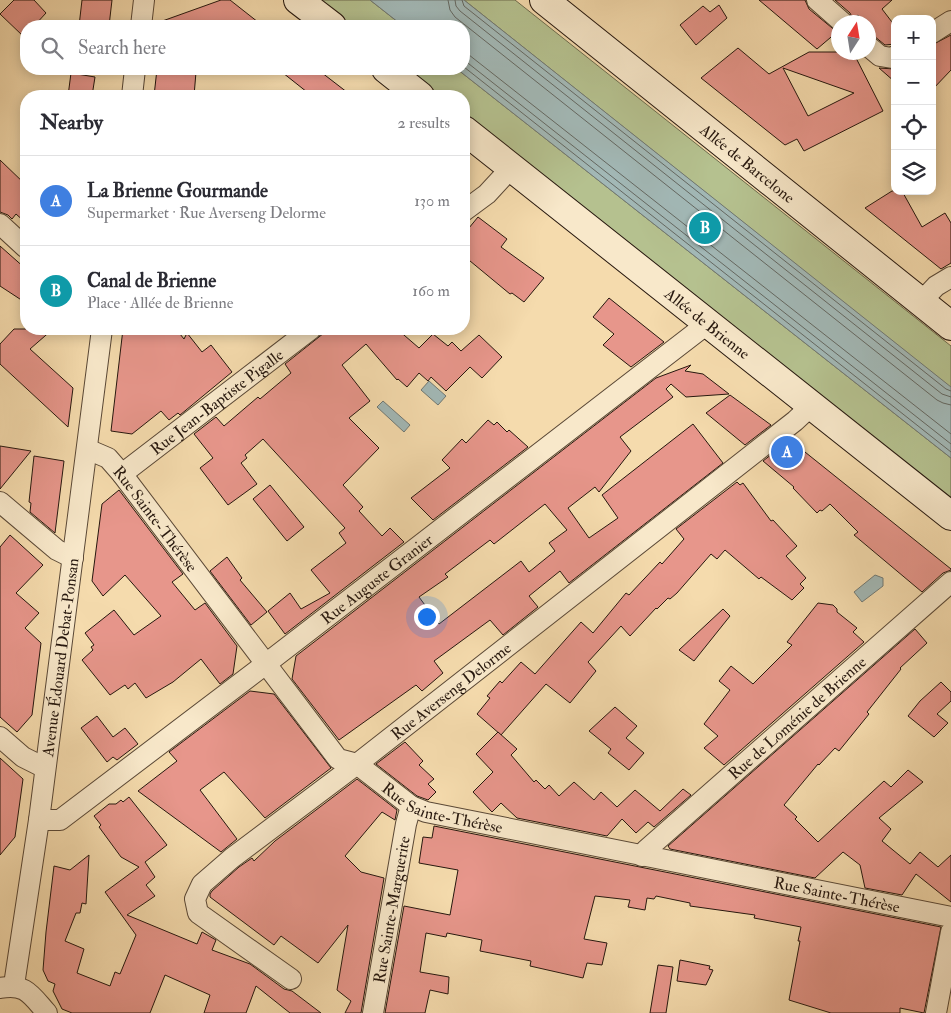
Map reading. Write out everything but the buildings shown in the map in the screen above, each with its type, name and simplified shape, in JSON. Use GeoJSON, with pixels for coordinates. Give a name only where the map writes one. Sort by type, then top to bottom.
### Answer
{"type":"FeatureCollection","features":[{"type":"Feature","properties":{"kind":"main road"},"geometry":{"type":"LineString","coordinates":[[298,0],[324,20]]}},
{"type":"Feature","properties":{"kind":"main road","name":"Allée de Barcelone"},"geometry":{"type":"LineString","coordinates":[[547,1],[951,326]]}},
{"type":"Feature","properties":{"kind":"main road"},"geometry":{"type":"LineString","coordinates":[[394,75],[412,90]]}},
{"type":"Feature","properties":{"kind":"main road","name":"Allée de Brienne"},"geometry":{"type":"LineString","coordinates":[[470,135],[951,516]]}},
{"type":"Feature","properties":{"kind":"street"},"geometry":{"type":"LineString","coordinates":[[816,0],[834,15]]}},
{"type":"Feature","properties":{"kind":"street"},"geometry":{"type":"LineString","coordinates":[[142,20],[145,1]]}},
{"type":"Feature","properties":{"kind":"street"},"geometry":{"type":"LineString","coordinates":[[936,30],[951,21]]}},
{"type":"Feature","properties":{"kind":"street"},"geometry":{"type":"LineString","coordinates":[[876,53],[880,56],[891,58]]}},
{"type":"Feature","properties":{"kind":"street"},"geometry":{"type":"LineString","coordinates":[[133,90],[134,75]]}},
{"type":"Feature","properties":{"kind":"street"},"geometry":{"type":"LineString","coordinates":[[470,207],[487,194],[511,168]]}},
{"type":"Feature","properties":{"kind":"street"},"geometry":{"type":"LineString","coordinates":[[0,224],[20,242]]}},
{"type":"Feature","properties":{"kind":"street"},"geometry":{"type":"LineString","coordinates":[[921,302],[936,286],[951,277]]}},
{"type":"Feature","properties":{"kind":"street","name":"Rue Auguste Granier"},"geometry":{"type":"LineString","coordinates":[[39,820],[60,820],[707,324]]}},
{"type":"Feature","properties":{"kind":"street","name":"Avenue Édouard Debat-Ponsan"},"geometry":{"type":"LineString","coordinates":[[7,987],[39,820],[101,335]]}},
{"type":"Feature","properties":{"kind":"street","name":"Rue Jean-Baptiste Pigalle"},"geometry":{"type":"LineString","coordinates":[[122,474],[303,335]]}},
{"type":"Feature","properties":{"kind":"street","name":"Rue Averseng Delorme"},"geometry":{"type":"LineString","coordinates":[[291,979],[198,912],[196,899],[202,884],[232,858],[357,764],[811,406]]}},
{"type":"Feature","properties":{"kind":"street","name":"Rue Sainte-Thérèse"},"geometry":{"type":"LineString","coordinates":[[87,448],[108,458],[122,474],[338,759],[357,764],[410,806],[426,812],[951,917]]}},
{"type":"Feature","properties":{"kind":"street"},"geometry":{"type":"LineString","coordinates":[[0,502],[57,550],[73,558]]}},
{"type":"Feature","properties":{"kind":"street","name":"Rue de Loménie de Brienne"},"geometry":{"type":"LineString","coordinates":[[642,856],[646,850],[951,582]]}},
{"type":"Feature","properties":{"kind":"street"},"geometry":{"type":"LineString","coordinates":[[0,736],[23,757],[45,768]]}},
{"type":"Feature","properties":{"kind":"street","name":"Rue Sainte-Marguerite"},"geometry":{"type":"LineString","coordinates":[[373,1013],[410,806]]}},
{"type":"Feature","properties":{"kind":"street"},"geometry":{"type":"LineString","coordinates":[[936,1013],[951,932]]}},
{"type":"Feature","properties":{"kind":"street"},"geometry":{"type":"LineString","coordinates":[[7,987],[27,991],[47,1013]]}},
{"type":"Feature","properties":{"kind":"green space"},"geometry":{"type":"Polygon","coordinates":[[[319,0],[370,0],[395,20],[344,20],[319,0]]]}},
{"type":"Feature","properties":{"kind":"green space"},"geometry":{"type":"Polygon","coordinates":[[[464,0],[515,0],[951,346],[951,388],[464,0]]]}},
{"type":"Feature","properties":{"kind":"green space"},"geometry":{"type":"Polygon","coordinates":[[[414,75],[465,75],[951,458],[951,498],[470,119],[470,90],[433,90],[414,75]]]}},
{"type":"Feature","properties":{"kind":"water"},"geometry":{"type":"Polygon","coordinates":[[[370,0],[464,0],[951,387],[951,458],[465,75],[470,75],[470,20],[395,20],[370,0]]]}},
{"type":"Feature","properties":{"kind":"water"},"geometry":{"type":"Polygon","coordinates":[[[429,381],[446,396],[438,405],[421,390],[429,381]]]}},
{"type":"Feature","properties":{"kind":"water"},"geometry":{"type":"Polygon","coordinates":[[[383,401],[410,425],[404,432],[377,407],[383,401]]]}},
{"type":"Feature","properties":{"kind":"water"},"geometry":{"type":"Polygon","coordinates":[[[875,575],[883,578],[883,586],[862,602],[854,592],[875,575]]]}},
{"type":"Feature","properties":{"kind":"place","name":"Canal de Brienne"},"geometry":{"type":"Point","coordinates":[705,228]}},
{"type":"Feature","properties":{"kind":"place","name":"La Brienne Gourmande"},"geometry":{"type":"Point","coordinates":[787,452]}}]}
